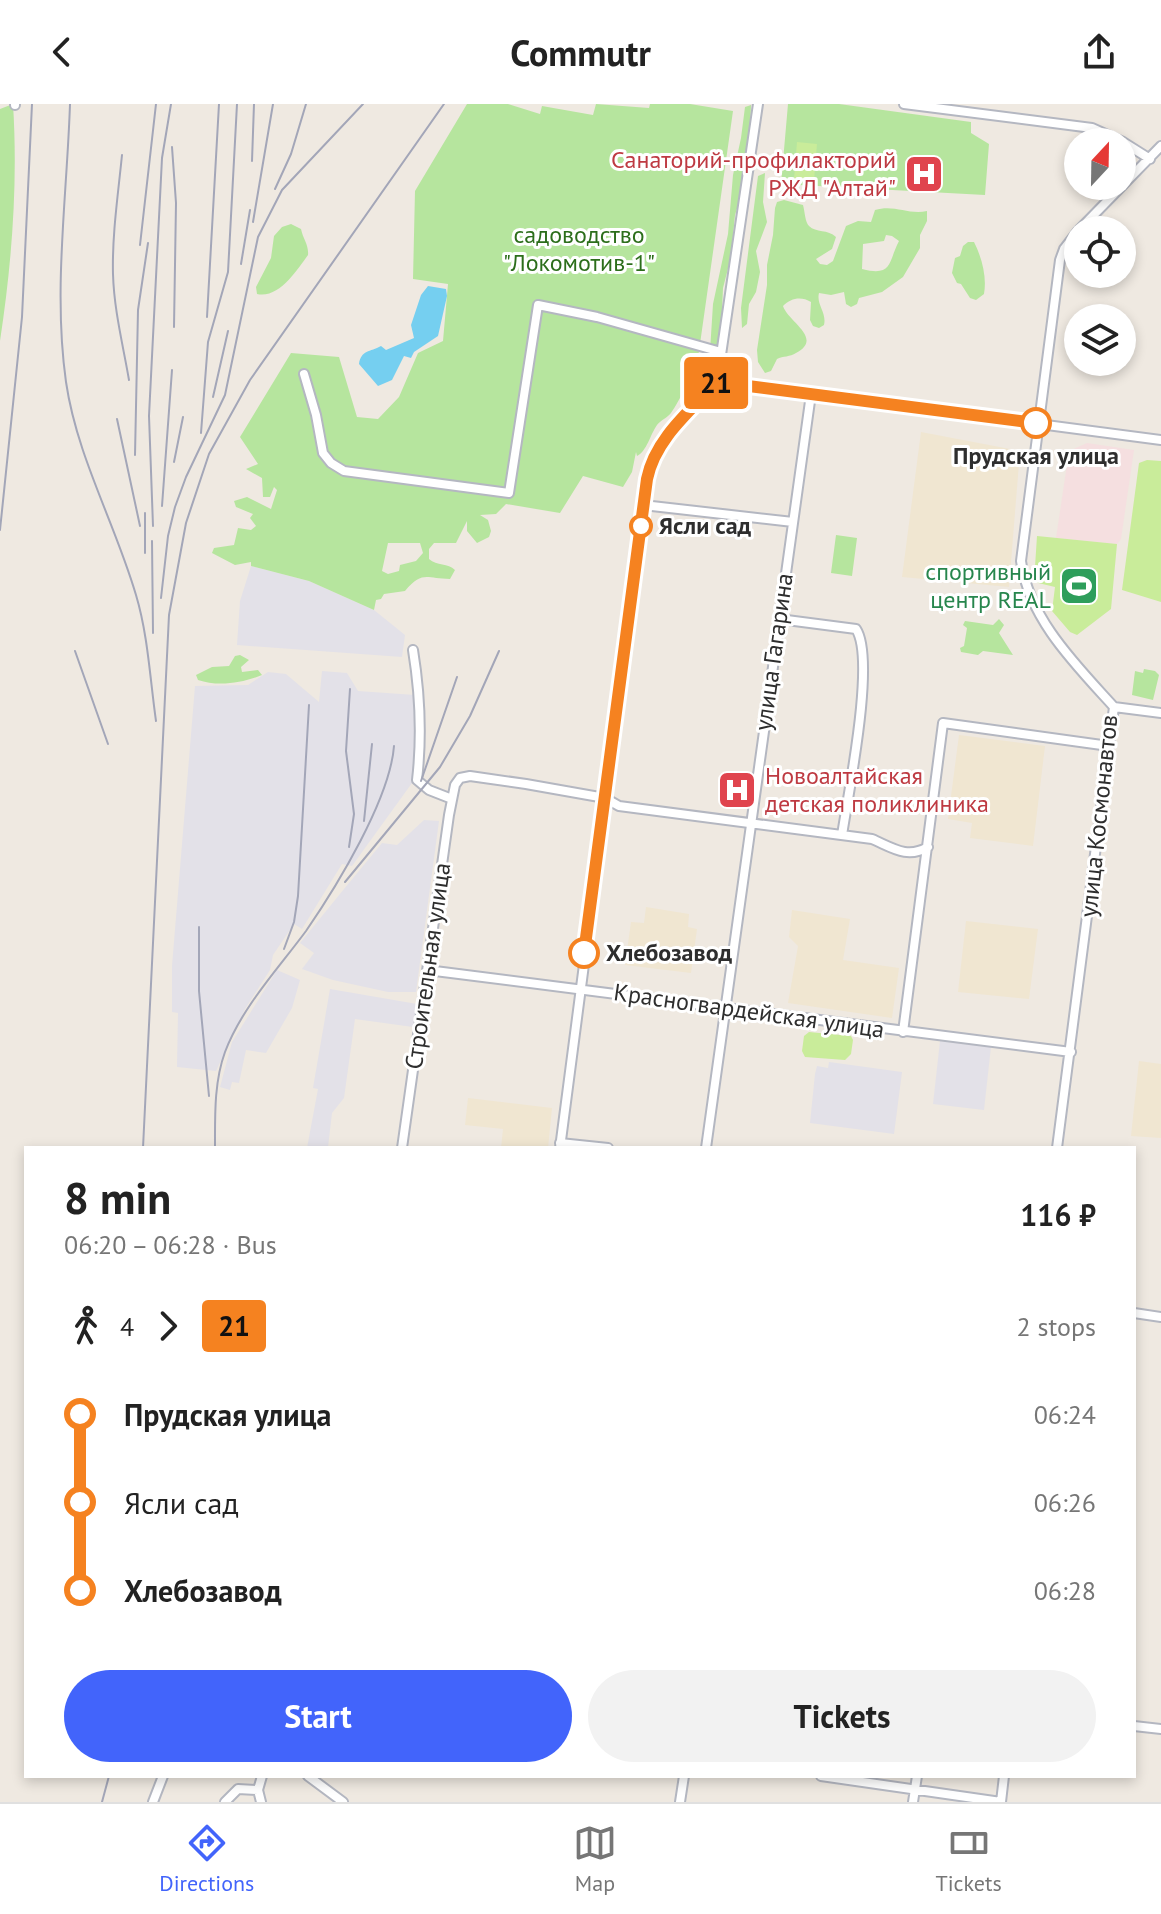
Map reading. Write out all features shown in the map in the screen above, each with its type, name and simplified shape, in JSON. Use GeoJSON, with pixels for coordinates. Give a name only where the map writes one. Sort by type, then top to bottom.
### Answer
{"type":"FeatureCollection","features":[{"type":"Feature","properties":{"kind":"street"},"geometry":{"type":"LineString","coordinates":[[560,1145],[643,505],[653,455],[717,382],[758,104]]}},
{"type":"Feature","properties":{"kind":"street"},"geometry":{"type":"LineString","coordinates":[[904,104],[1092,128],[1150,159]]}},
{"type":"Feature","properties":{"kind":"street","name":"улица Космонавтов"},"geometry":{"type":"LineString","coordinates":[[1092,216],[1161,146]]}},
{"type":"Feature","properties":{"kind":"street","name":"улица Космонавтов"},"geometry":{"type":"LineString","coordinates":[[1057,1146],[1114,707],[1065,649],[1035,606],[1024,582],[1022,548],[1037,423],[1060,260],[1064,250]]}},
{"type":"Feature","properties":{"kind":"street"},"geometry":{"type":"LineString","coordinates":[[304,374],[323,453],[344,471],[509,493],[538,305],[597,317],[721,352]]}},
{"type":"Feature","properties":{"kind":"street"},"geometry":{"type":"LineString","coordinates":[[717,382],[1161,440]]}},
{"type":"Feature","properties":{"kind":"street","name":"улица Гагарина"},"geometry":{"type":"LineString","coordinates":[[706,1146],[811,394]]}},
{"type":"Feature","properties":{"kind":"street"},"geometry":{"type":"LineString","coordinates":[[643,505],[793,522]]}},
{"type":"Feature","properties":{"kind":"street"},"geometry":{"type":"LineString","coordinates":[[779,619],[856,629],[861,637],[864,671],[842,835]]}},
{"type":"Feature","properties":{"kind":"street"},"geometry":{"type":"LineString","coordinates":[[413,650],[420,752],[417,780],[425,788],[452,799]]}},
{"type":"Feature","properties":{"kind":"street"},"geometry":{"type":"LineString","coordinates":[[1114,707],[1161,713]]}},
{"type":"Feature","properties":{"kind":"street"},"geometry":{"type":"LineString","coordinates":[[903,1032],[943,723],[1109,746]]}},
{"type":"Feature","properties":{"kind":"street","name":"Строительная улица"},"geometry":{"type":"LineString","coordinates":[[402,1146],[455,785],[460,778],[470,776],[605,798]]}},
{"type":"Feature","properties":{"kind":"street"},"geometry":{"type":"LineString","coordinates":[[605,798],[619,806],[872,839],[900,851],[916,853],[928,847]]}},
{"type":"Feature","properties":{"kind":"street","name":"Красногвардейская улица"},"geometry":{"type":"LineString","coordinates":[[427,970],[1071,1052]]}},
{"type":"Feature","properties":{"kind":"street"},"geometry":{"type":"LineString","coordinates":[[1136,1313],[1161,1317]]}},
{"type":"Feature","properties":{"kind":"street"},"geometry":{"type":"LineString","coordinates":[[1136,1726],[1161,1729]]}},
{"type":"Feature","properties":{"kind":"street"},"geometry":{"type":"LineString","coordinates":[[153,1802],[162,1778]]}},
{"type":"Feature","properties":{"kind":"street"},"geometry":{"type":"LineString","coordinates":[[225,1802],[238,1789],[240,1778]]}},
{"type":"Feature","properties":{"kind":"street"},"geometry":{"type":"LineString","coordinates":[[261,1778],[258,1790],[261,1802]]}},
{"type":"Feature","properties":{"kind":"street"},"geometry":{"type":"LineString","coordinates":[[311,1778],[343,1802]]}},
{"type":"Feature","properties":{"kind":"street"},"geometry":{"type":"LineString","coordinates":[[680,1802],[684,1778]]}},
{"type":"Feature","properties":{"kind":"street"},"geometry":{"type":"LineString","coordinates":[[837,1778],[1001,1802],[1004,1778]]}},
{"type":"Feature","properties":{"kind":"street"},"geometry":{"type":"LineString","coordinates":[[913,1802],[917,1778]]}},
{"type":"Feature","properties":{"kind":"street"},"geometry":{"type":"LineString","coordinates":[[238,1789],[258,1790]]}},
{"type":"Feature","properties":{"kind":"shaded area"},"geometry":{"type":"Polygon","coordinates":[[[921,432],[1020,451],[1009,587],[902,577],[921,432]]]}},
{"type":"Feature","properties":{"kind":"shaded area"},"geometry":{"type":"Polygon","coordinates":[[[1087,443],[1134,450],[1121,539],[1117,544],[1056,538],[1069,451],[1087,443]]]}},
{"type":"Feature","properties":{"kind":"shaded area"},"geometry":{"type":"Polygon","coordinates":[[[251,566],[309,581],[374,610],[405,635],[402,657],[237,645],[240,601],[251,566]]]}},
{"type":"Feature","properties":{"kind":"shaded area"},"geometry":{"type":"Polygon","coordinates":[[[322,671],[347,673],[358,691],[415,695],[418,755],[412,783],[352,866],[342,864],[302,929],[294,924],[273,955],[270,970],[245,1009],[216,1071],[177,1067],[178,1013],[172,1012],[172,966],[195,686],[248,685],[268,672],[286,674],[319,702],[322,671]]]}},
{"type":"Feature","properties":{"kind":"shaded area"},"geometry":{"type":"Polygon","coordinates":[[[959,735],[1045,746],[1033,846],[970,838],[972,823],[948,819],[959,735]]]}},
{"type":"Feature","properties":{"kind":"shaded area"},"geometry":{"type":"Polygon","coordinates":[[[424,820],[439,821],[416,992],[388,992],[333,980],[302,969],[314,953],[300,943],[344,889],[382,843],[397,845],[424,820]]]}},
{"type":"Feature","properties":{"kind":"shaded area"},"geometry":{"type":"Polygon","coordinates":[[[646,907],[689,914],[688,927],[697,929],[691,973],[625,965],[631,922],[644,923],[646,907]]]}},
{"type":"Feature","properties":{"kind":"shaded area"},"geometry":{"type":"Polygon","coordinates":[[[792,910],[850,919],[843,960],[899,968],[892,1018],[788,1003],[798,946],[789,937],[792,910]]]}},
{"type":"Feature","properties":{"kind":"shaded area"},"geometry":{"type":"Polygon","coordinates":[[[966,921],[1038,929],[1029,999],[958,992],[966,921]]]}},
{"type":"Feature","properties":{"kind":"shaded area"},"geometry":{"type":"Polygon","coordinates":[[[277,970],[300,980],[292,1008],[266,1053],[246,1050],[239,1083],[232,1082],[230,1090],[220,1087],[232,1042],[277,970]]]}},
{"type":"Feature","properties":{"kind":"shaded area"},"geometry":{"type":"Polygon","coordinates":[[[330,989],[417,1004],[413,1027],[355,1019],[344,1098],[332,1113],[328,1146],[307,1146],[318,1089],[313,1088],[330,989]]]}},
{"type":"Feature","properties":{"kind":"shaded area"},"geometry":{"type":"Polygon","coordinates":[[[940,1041],[991,1047],[984,1110],[933,1104],[940,1041]]]}},
{"type":"Feature","properties":{"kind":"shaded area"},"geometry":{"type":"Polygon","coordinates":[[[1139,1061],[1161,1064],[1161,1138],[1131,1136],[1139,1061]]]}},
{"type":"Feature","properties":{"kind":"shaded area"},"geometry":{"type":"Polygon","coordinates":[[[829,1062],[902,1072],[894,1134],[810,1123],[817,1066],[828,1068],[829,1062]]]}},
{"type":"Feature","properties":{"kind":"shaded area"},"geometry":{"type":"Polygon","coordinates":[[[468,1098],[552,1108],[548,1146],[501,1146],[503,1129],[465,1125],[468,1098]]]}},
{"type":"Feature","properties":{"kind":"green space"},"geometry":{"type":"Polygon","coordinates":[[[13,104],[13,222],[0,341],[0,109],[13,104]]]}},
{"type":"Feature","properties":{"kind":"green space","name":"садоводство \"Локомотив-1\""},"geometry":{"type":"Polygon","coordinates":[[[467,104],[508,104],[540,114],[542,106],[593,115],[596,104],[649,108],[650,104],[690,104],[733,111],[698,358],[681,359],[694,362],[685,388],[671,413],[657,425],[643,450],[637,456],[636,452],[632,472],[623,487],[583,476],[560,513],[506,504],[496,514],[480,515],[488,520],[491,531],[489,537],[477,543],[467,531],[467,521],[456,543],[434,543],[429,549],[429,559],[455,570],[450,579],[430,577],[416,580],[405,591],[384,594],[376,600],[374,610],[309,581],[251,566],[251,562],[235,565],[212,553],[214,548],[234,545],[238,528],[251,530],[256,526],[250,518],[253,514],[236,507],[234,501],[247,497],[271,509],[277,490],[274,487],[270,497],[263,497],[262,478],[246,469],[258,464],[240,437],[291,353],[339,357],[357,417],[378,419],[399,397],[418,353],[443,341],[448,284],[413,279],[415,191],[467,104]],[[388,543],[382,571],[388,574],[399,571],[400,565],[416,561],[423,553],[420,543],[388,543]]]}},
{"type":"Feature","properties":{"kind":"green space"},"geometry":{"type":"Polygon","coordinates":[[[788,104],[839,104],[971,122],[971,133],[989,144],[985,195],[781,184],[788,104]]]}},
{"type":"Feature","properties":{"kind":"green space"},"geometry":{"type":"Polygon","coordinates":[[[751,105],[741,196],[723,288],[721,335],[712,378],[697,389],[692,387],[710,351],[713,304],[728,234],[733,175],[745,107],[751,105]]]}},
{"type":"Feature","properties":{"kind":"green space"},"geometry":{"type":"Polygon","coordinates":[[[797,142],[817,144],[814,181],[794,179],[797,142]]]}},
{"type":"Feature","properties":{"kind":"green space"},"geometry":{"type":"Polygon","coordinates":[[[765,173],[763,202],[767,222],[756,251],[760,272],[756,292],[749,304],[747,324],[742,328],[741,308],[758,176],[765,173]]]}},
{"type":"Feature","properties":{"kind":"green space"},"geometry":{"type":"Polygon","coordinates":[[[784,200],[803,205],[809,226],[836,237],[832,249],[816,259],[820,264],[827,265],[833,261],[846,226],[858,221],[871,222],[875,210],[927,211],[927,221],[920,235],[920,248],[903,277],[882,292],[859,298],[857,304],[851,307],[846,304],[844,292],[831,295],[819,293],[825,321],[819,328],[813,326],[810,320],[811,302],[796,299],[783,306],[806,336],[806,342],[796,353],[777,359],[771,371],[765,373],[758,362],[757,350],[777,202],[784,200]],[[886,235],[884,241],[863,244],[862,269],[879,271],[888,266],[899,241],[886,235]]]}},
{"type":"Feature","properties":{"kind":"green space"},"geometry":{"type":"Polygon","coordinates":[[[291,224],[301,229],[308,255],[280,288],[257,294],[256,287],[271,258],[274,236],[282,227],[291,224]]]}},
{"type":"Feature","properties":{"kind":"green space"},"geometry":{"type":"Polygon","coordinates":[[[968,242],[974,242],[984,274],[984,294],[976,300],[970,298],[952,273],[955,258],[960,256],[968,242]]]}},
{"type":"Feature","properties":{"kind":"green space"},"geometry":{"type":"Polygon","coordinates":[[[1161,461],[1161,602],[1122,590],[1139,463],[1161,461]]]}},
{"type":"Feature","properties":{"kind":"green space"},"geometry":{"type":"Polygon","coordinates":[[[836,535],[857,538],[852,576],[831,573],[836,535]]]}},
{"type":"Feature","properties":{"kind":"green space","name":"спортивный центр REAL"},"geometry":{"type":"Polygon","coordinates":[[[1037,536],[1117,544],[1111,609],[1077,635],[1070,632],[1052,611],[1055,587],[1034,582],[1037,536]]]}},
{"type":"Feature","properties":{"kind":"green space"},"geometry":{"type":"Polygon","coordinates":[[[999,619],[1004,625],[999,633],[1013,655],[961,652],[967,628],[963,625],[965,621],[993,625],[999,619]]]}},
{"type":"Feature","properties":{"kind":"green space"},"geometry":{"type":"Polygon","coordinates":[[[235,656],[249,660],[241,667],[242,672],[258,670],[262,675],[230,683],[198,680],[196,675],[212,667],[229,666],[235,656]]]}},
{"type":"Feature","properties":{"kind":"green space"},"geometry":{"type":"Polygon","coordinates":[[[1144,669],[1159,675],[1153,700],[1132,695],[1135,671],[1143,673],[1144,669]]]}},
{"type":"Feature","properties":{"kind":"green space"},"geometry":{"type":"Polygon","coordinates":[[[809,1032],[851,1036],[851,1054],[845,1060],[805,1057],[802,1051],[804,1036],[809,1032]]]}},
{"type":"Feature","properties":{"kind":"water"},"geometry":{"type":"Polygon","coordinates":[[[428,286],[446,289],[438,336],[414,352],[411,358],[404,356],[392,380],[378,386],[359,364],[360,359],[381,346],[386,350],[414,338],[411,325],[421,295],[428,286]]]}},
{"type":"Feature","properties":{"kind":"railway"},"geometry":{"type":"LineString","coordinates":[[0,530],[22,317],[32,104]]}},
{"type":"Feature","properties":{"kind":"railway"},"geometry":{"type":"LineString","coordinates":[[70,104],[61,278],[66,382],[87,463],[140,610],[156,721]]}},
{"type":"Feature","properties":{"kind":"railway"},"geometry":{"type":"LineString","coordinates":[[140,245],[156,104]]}},
{"type":"Feature","properties":{"kind":"railway"},"geometry":{"type":"LineString","coordinates":[[153,526],[149,416],[162,158],[171,104]]}},
{"type":"Feature","properties":{"kind":"railway"},"geometry":{"type":"LineString","coordinates":[[207,317],[219,104]]}},
{"type":"Feature","properties":{"kind":"railway"},"geometry":{"type":"LineString","coordinates":[[201,433],[208,342],[228,272],[237,104]]}},
{"type":"Feature","properties":{"kind":"railway"},"geometry":{"type":"LineString","coordinates":[[252,161],[254,104]]}},
{"type":"Feature","properties":{"kind":"railway"},"geometry":{"type":"LineString","coordinates":[[253,222],[273,104]]}},
{"type":"Feature","properties":{"kind":"railway"},"geometry":{"type":"LineString","coordinates":[[275,189],[291,154],[306,104]]}},
{"type":"Feature","properties":{"kind":"railway"},"geometry":{"type":"LineString","coordinates":[[161,598],[168,536],[175,507],[225,395],[258,237],[282,190],[363,104]]}},
{"type":"Feature","properties":{"kind":"railway"},"geometry":{"type":"LineString","coordinates":[[143,1146],[169,615],[186,523],[209,454],[250,380],[444,104]]}},
{"type":"Feature","properties":{"kind":"railway"},"geometry":{"type":"LineString","coordinates":[[172,147],[176,203],[174,327]]}},
{"type":"Feature","properties":{"kind":"railway"},"geometry":{"type":"LineString","coordinates":[[122,155],[113,274],[129,380]]}},
{"type":"Feature","properties":{"kind":"railway"},"geometry":{"type":"LineString","coordinates":[[241,264],[250,210]]}},
{"type":"Feature","properties":{"kind":"railway"},"geometry":{"type":"LineString","coordinates":[[135,455],[138,310],[148,243]]}},
{"type":"Feature","properties":{"kind":"railway"},"geometry":{"type":"LineString","coordinates":[[213,397],[228,331]]}},
{"type":"Feature","properties":{"kind":"railway"},"geometry":{"type":"LineString","coordinates":[[162,506],[172,370]]}},
{"type":"Feature","properties":{"kind":"railway"},"geometry":{"type":"LineString","coordinates":[[174,462],[183,417]]}},
{"type":"Feature","properties":{"kind":"railway"},"geometry":{"type":"LineString","coordinates":[[117,419],[140,526]]}},
{"type":"Feature","properties":{"kind":"railway"},"geometry":{"type":"LineString","coordinates":[[145,513],[145,553]]}},
{"type":"Feature","properties":{"kind":"railway"},"geometry":{"type":"LineString","coordinates":[[152,541],[153,633]]}},
{"type":"Feature","properties":{"kind":"railway"},"geometry":{"type":"LineString","coordinates":[[75,651],[108,744]]}},
{"type":"Feature","properties":{"kind":"railway"},"geometry":{"type":"LineString","coordinates":[[345,882],[440,767],[470,716],[499,651]]}},
{"type":"Feature","properties":{"kind":"railway"},"geometry":{"type":"LineString","coordinates":[[421,781],[457,677]]}},
{"type":"Feature","properties":{"kind":"railway"},"geometry":{"type":"LineString","coordinates":[[349,847],[354,814],[346,751],[350,689]]}},
{"type":"Feature","properties":{"kind":"railway"},"geometry":{"type":"LineString","coordinates":[[284,949],[294,922],[298,896],[309,705]]}},
{"type":"Feature","properties":{"kind":"railway"},"geometry":{"type":"LineString","coordinates":[[364,821],[372,744]]}},
{"type":"Feature","properties":{"kind":"railway"},"geometry":{"type":"LineString","coordinates":[[215,1146],[219,1075],[232,1035],[251,1004],[306,931],[346,867],[383,791],[394,746]]}},
{"type":"Feature","properties":{"kind":"railway"},"geometry":{"type":"LineString","coordinates":[[199,927],[199,991],[209,1096]]}},
{"type":"Feature","properties":{"kind":"railway"},"geometry":{"type":"LineString","coordinates":[[102,1802],[108,1778]]}},
{"type":"Feature","properties":{"kind":"bus line","name":"21"},"geometry":{"type":"LineString","coordinates":[[584,953],[647,479],[653,455],[677,425],[717,382],[1036,423]]}},
{"type":"Feature","properties":{"kind":"place","name":"Санаторий-профилакторий РЖД \"Алтай\""},"geometry":{"type":"Point","coordinates":[924,174]}},
{"type":"Feature","properties":{"kind":"place","name":"Прудская улица"},"geometry":{"type":"Point","coordinates":[1036,423]}},
{"type":"Feature","properties":{"kind":"place","name":"Ясли сад"},"geometry":{"type":"Point","coordinates":[641,526]}},
{"type":"Feature","properties":{"kind":"place","name":"спортивный центр REAL"},"geometry":{"type":"Point","coordinates":[1079,586]}},
{"type":"Feature","properties":{"kind":"place","name":"Новоалтайская детская поликлиника"},"geometry":{"type":"Point","coordinates":[737,790]}},
{"type":"Feature","properties":{"kind":"place","name":"Хлебозавод"},"geometry":{"type":"Point","coordinates":[584,953]}}]}
